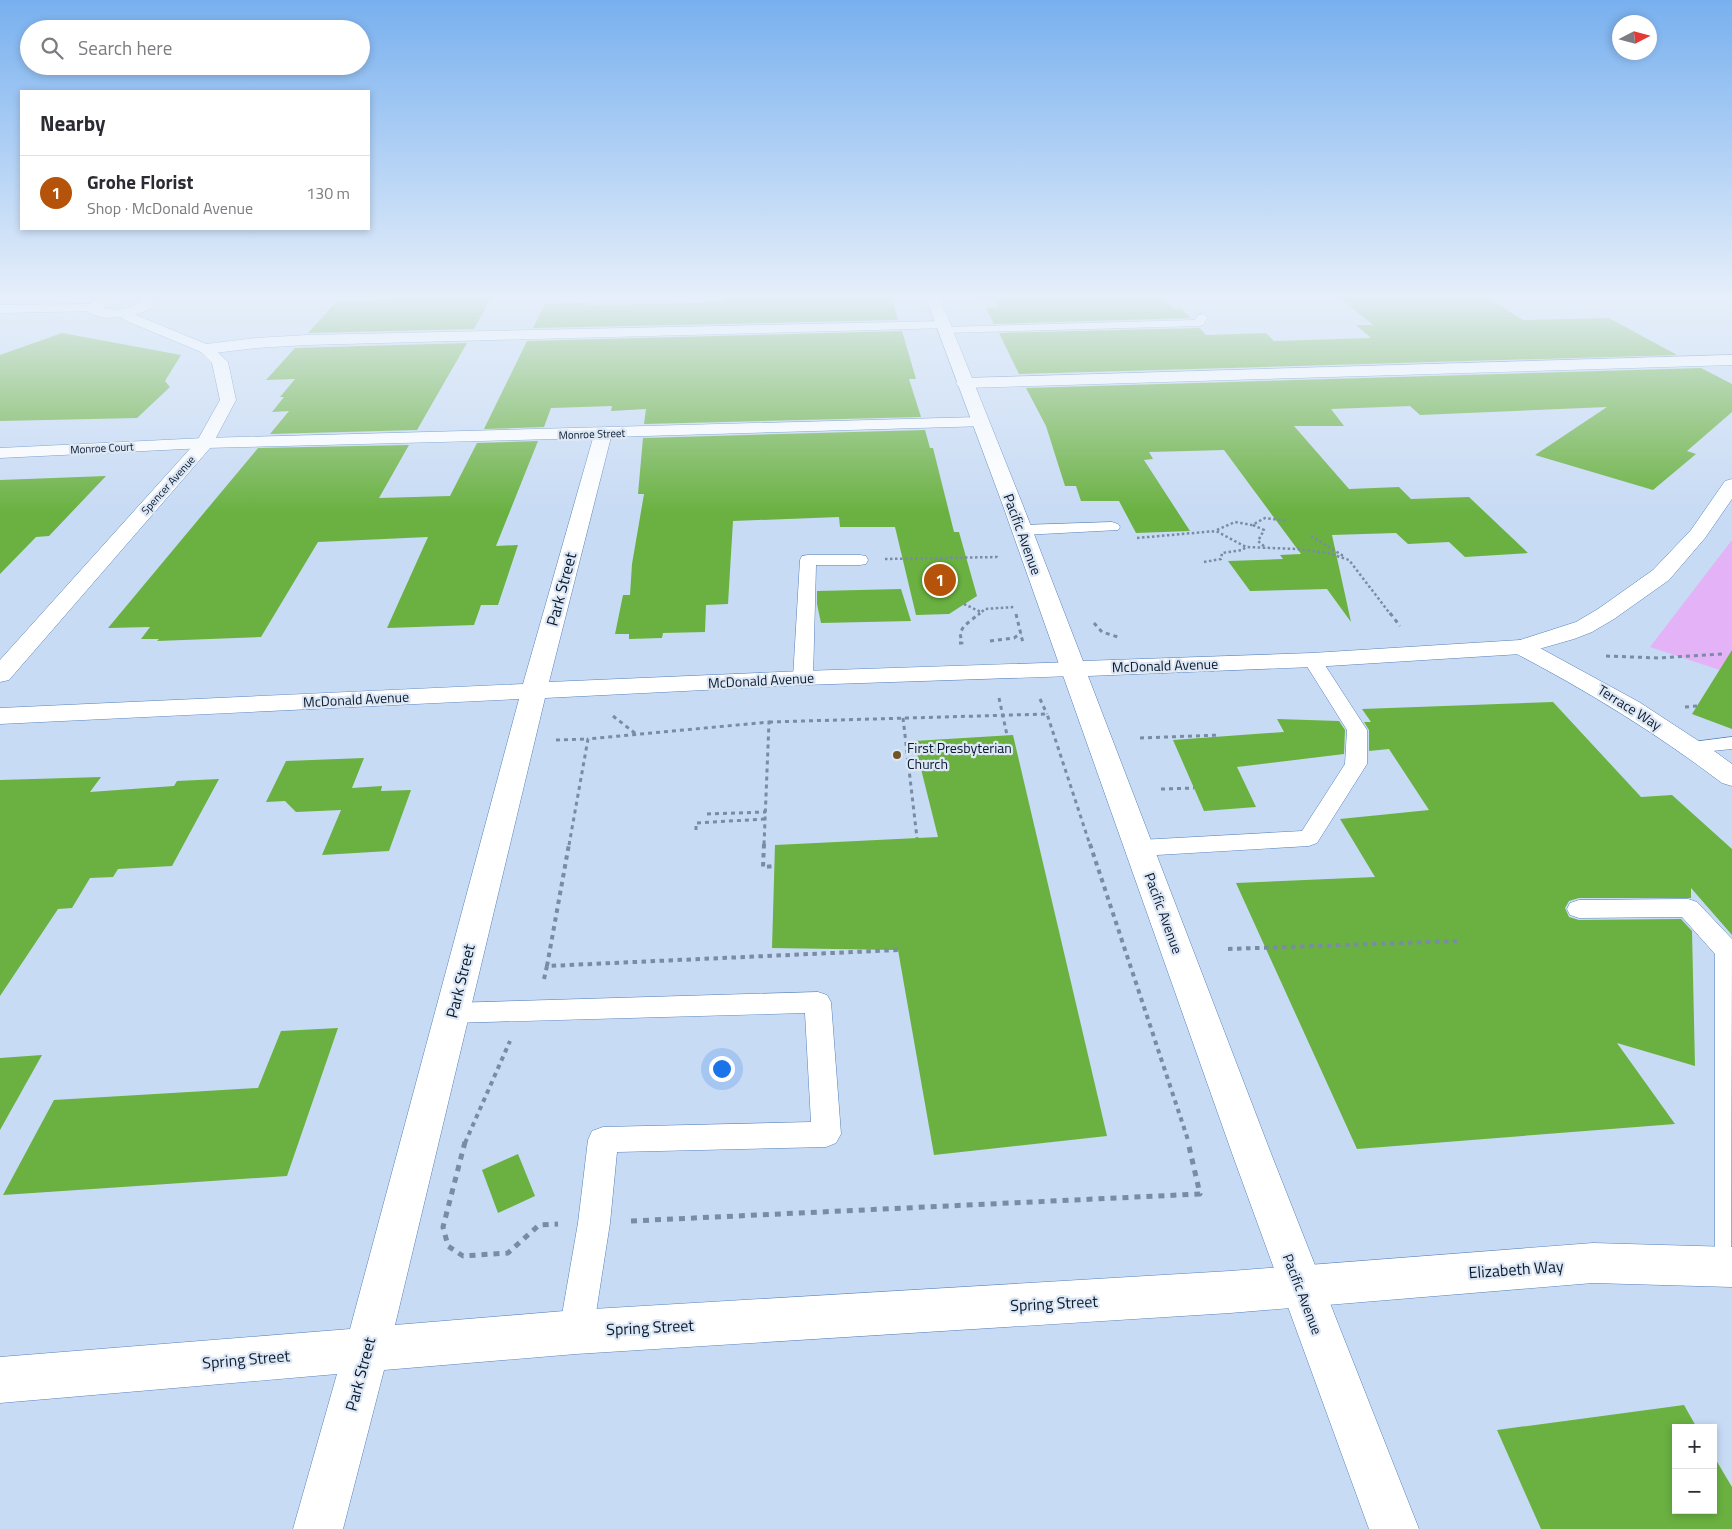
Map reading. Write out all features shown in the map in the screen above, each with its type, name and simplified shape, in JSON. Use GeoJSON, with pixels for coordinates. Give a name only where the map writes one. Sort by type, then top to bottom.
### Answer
{"type":"FeatureCollection","features":[{"type":"Feature","properties":{"kind":"street","name":"Spencer Avenue"},"geometry":{"type":"LineString","coordinates":[[0,675],[205,443],[228,400],[222,369]]}},
{"type":"Feature","properties":{"kind":"street","name":"Pacific Avenue"},"geometry":{"type":"LineString","coordinates":[[959,369],[1022,530],[1300,1286],[1394,1529]]}},
{"type":"Feature","properties":{"kind":"street"},"geometry":{"type":"LineString","coordinates":[[964,382],[1405,369]]}},
{"type":"Feature","properties":{"kind":"street","name":"Monroe Street"},"geometry":{"type":"LineString","coordinates":[[205,443],[603,434],[980,422]]}},
{"type":"Feature","properties":{"kind":"street","name":"Park Street"},"geometry":{"type":"LineString","coordinates":[[318,1529],[367,1348],[534,691],[603,434]]}},
{"type":"Feature","properties":{"kind":"street","name":"Monroe Court"},"geometry":{"type":"LineString","coordinates":[[0,454],[205,443]]}},
{"type":"Feature","properties":{"kind":"street","name":"McDonald Avenue"},"geometry":{"type":"LineString","coordinates":[[0,716],[802,678],[1312,660],[1521,647],[1584,627],[1606,614],[1660,575],[1698,534],[1732,485]]}},
{"type":"Feature","properties":{"kind":"street","name":"Terrace Way"},"geometry":{"type":"LineString","coordinates":[[1521,647],[1580,676],[1692,746],[1732,777]]}},
{"type":"Feature","properties":{"kind":"street","name":"Elizabeth Way"},"geometry":{"type":"LineString","coordinates":[[1300,1286],[1593,1263],[1732,1267]]}},
{"type":"Feature","properties":{"kind":"street","name":"Spring Street"},"geometry":{"type":"LineString","coordinates":[[0,1380],[576,1332],[1300,1286]]}},
{"type":"Feature","properties":{"kind":"lane"},"geometry":{"type":"LineString","coordinates":[[1022,530],[1112,527]]}},
{"type":"Feature","properties":{"kind":"lane"},"geometry":{"type":"LineString","coordinates":[[802,678],[808,560],[860,560]]}},
{"type":"Feature","properties":{"kind":"lane"},"geometry":{"type":"LineString","coordinates":[[1140,848],[1309,838],[1356,764],[1357,730],[1312,660]]}},
{"type":"Feature","properties":{"kind":"lane"},"geometry":{"type":"LineString","coordinates":[[1692,746],[1732,743]]}},
{"type":"Feature","properties":{"kind":"lane"},"geometry":{"type":"LineString","coordinates":[[1579,909],[1688,908],[1728,951],[1732,1267]]}},
{"type":"Feature","properties":{"kind":"lane"},"geometry":{"type":"LineString","coordinates":[[452,1013],[818,1002],[826,1134],[603,1140],[594,1223],[576,1332]]}},
{"type":"Feature","properties":{"kind":"path"},"geometry":{"type":"LineString","coordinates":[[1252,525],[1264,518],[1288,521]]}},
{"type":"Feature","properties":{"kind":"path"},"geometry":{"type":"LineString","coordinates":[[1112,527],[1137,538],[1216,531],[1235,522],[1252,525],[1264,530],[1258,541],[1267,549]]}},
{"type":"Feature","properties":{"kind":"path"},"geometry":{"type":"LineString","coordinates":[[1216,531],[1246,547],[1297,549],[1328,553],[1349,560]]}},
{"type":"Feature","properties":{"kind":"path"},"geometry":{"type":"LineString","coordinates":[[1311,536],[1349,560],[1370,590],[1421,653]]}},
{"type":"Feature","properties":{"kind":"path"},"geometry":{"type":"LineString","coordinates":[[1204,562],[1221,560],[1222,553],[1242,550],[1246,547]]}},
{"type":"Feature","properties":{"kind":"path"},"geometry":{"type":"LineString","coordinates":[[860,560],[997,557],[1000,566]]}},
{"type":"Feature","properties":{"kind":"path"},"geometry":{"type":"LineString","coordinates":[[1012,600],[1024,643],[1017,645]]}},
{"type":"Feature","properties":{"kind":"path"},"geometry":{"type":"LineString","coordinates":[[964,604],[981,612]]}},
{"type":"Feature","properties":{"kind":"path"},"geometry":{"type":"LineString","coordinates":[[962,642],[960,633],[964,626],[985,609],[1015,608]]}},
{"type":"Feature","properties":{"kind":"path"},"geometry":{"type":"LineString","coordinates":[[1094,623],[1102,632],[1118,637]]}},
{"type":"Feature","properties":{"kind":"path"},"geometry":{"type":"LineString","coordinates":[[981,642],[1014,638],[1021,633]]}},
{"type":"Feature","properties":{"kind":"path"},"geometry":{"type":"LineString","coordinates":[[990,641],[994,648]]}},
{"type":"Feature","properties":{"kind":"path"},"geometry":{"type":"LineString","coordinates":[[952,643],[971,642]]}},
{"type":"Feature","properties":{"kind":"path"},"geometry":{"type":"LineString","coordinates":[[1606,656],[1659,658],[1723,654]]}},
{"type":"Feature","properties":{"kind":"path"},"geometry":{"type":"LineString","coordinates":[[1006,697],[998,697],[1007,735]]}},
{"type":"Feature","properties":{"kind":"path"},"geometry":{"type":"LineString","coordinates":[[588,739],[541,994],[523,1012],[464,1145],[443,1228],[448,1246],[462,1256],[508,1253],[539,1225],[1200,1194],[1192,1154],[1047,714],[1039,698]]}},
{"type":"Feature","properties":{"kind":"path"},"geometry":{"type":"LineString","coordinates":[[606,710],[636,735]]}},
{"type":"Feature","properties":{"kind":"path"},"geometry":{"type":"LineString","coordinates":[[558,732],[556,740],[636,735],[769,722],[1047,714]]}},
{"type":"Feature","properties":{"kind":"path"},"geometry":{"type":"LineString","coordinates":[[903,718],[916,838]]}},
{"type":"Feature","properties":{"kind":"path"},"geometry":{"type":"LineString","coordinates":[[769,722],[763,867],[774,866]]}},
{"type":"Feature","properties":{"kind":"path"},"geometry":{"type":"LineString","coordinates":[[1140,738],[1220,735]]}},
{"type":"Feature","properties":{"kind":"path"},"geometry":{"type":"LineString","coordinates":[[1161,789],[1194,788]]}},
{"type":"Feature","properties":{"kind":"path"},"geometry":{"type":"LineString","coordinates":[[707,814],[766,812]]}},
{"type":"Feature","properties":{"kind":"path"},"geometry":{"type":"LineString","coordinates":[[696,830],[696,823],[765,819]]}},
{"type":"Feature","properties":{"kind":"path"},"geometry":{"type":"LineString","coordinates":[[1228,949],[1457,941]]}},
{"type":"Feature","properties":{"kind":"path"},"geometry":{"type":"LineString","coordinates":[[547,966],[898,950]]}},
{"type":"Feature","properties":{"kind":"shaded area"},"geometry":{"type":"Polygon","coordinates":[[[1732,540],[1732,674],[1650,647],[1732,540]]]}},
{"type":"Feature","properties":{"kind":"building"},"geometry":{"type":"Polygon","coordinates":[[[0,369],[172,369],[165,381],[170,387],[137,418],[0,421],[0,369]]]}},
{"type":"Feature","properties":{"kind":"building"},"geometry":{"type":"Polygon","coordinates":[[[276,369],[452,369],[417,430],[270,434],[289,411],[272,412],[284,397],[280,397],[295,379],[266,380],[276,369]]]}},
{"type":"Feature","properties":{"kind":"building"},"geometry":{"type":"Polygon","coordinates":[[[513,369],[913,369],[916,379],[909,379],[921,417],[644,424],[646,409],[611,411],[612,406],[551,408],[544,427],[484,429],[513,369]]]}},
{"type":"Feature","properties":{"kind":"building"},"geometry":{"type":"Polygon","coordinates":[[[1017,369],[1180,369],[1019,374],[1017,369]]]}},
{"type":"Feature","properties":{"kind":"building"},"geometry":{"type":"Polygon","coordinates":[[[1704,369],[1732,384],[1732,412],[1687,451],[1696,454],[1653,490],[1535,455],[1607,407],[1420,415],[1410,406],[1331,409],[1344,426],[1294,426],[1349,489],[1399,487],[1411,499],[1469,497],[1528,553],[1465,557],[1449,542],[1408,544],[1396,533],[1332,535],[1351,622],[1327,589],[1250,591],[1228,561],[1283,559],[1280,555],[1301,554],[1224,450],[1149,452],[1153,459],[1144,460],[1190,531],[1136,533],[1119,501],[1081,501],[1076,486],[1065,486],[1046,426],[1026,388],[1704,369]]]}},
{"type":"Feature","properties":{"kind":"building"},"geometry":{"type":"Polygon","coordinates":[[[925,430],[930,448],[933,448],[954,532],[959,532],[977,596],[949,614],[916,615],[895,527],[840,527],[839,517],[733,521],[728,604],[706,605],[705,632],[663,633],[662,638],[629,639],[629,634],[615,634],[623,595],[630,595],[632,564],[644,494],[638,494],[643,438],[925,430]]]}},
{"type":"Feature","properties":{"kind":"building"},"geometry":{"type":"Polygon","coordinates":[[[538,441],[496,546],[518,545],[498,605],[481,605],[474,625],[387,628],[428,537],[318,542],[261,637],[157,641],[159,639],[141,639],[150,627],[108,628],[258,448],[409,445],[379,498],[450,496],[477,443],[538,441]]]}},
{"type":"Feature","properties":{"kind":"building"},"geometry":{"type":"Polygon","coordinates":[[[106,476],[49,536],[36,537],[0,574],[0,480],[106,476]]]}},
{"type":"Feature","properties":{"kind":"building"},"geometry":{"type":"Polygon","coordinates":[[[901,589],[911,621],[821,623],[817,604],[817,591],[901,589]]]}},
{"type":"Feature","properties":{"kind":"building"},"geometry":{"type":"Polygon","coordinates":[[[1732,650],[1732,729],[1692,714],[1732,650]]]}},
{"type":"Feature","properties":{"kind":"building"},"geometry":{"type":"Polygon","coordinates":[[[1553,702],[1641,797],[1672,795],[1732,849],[1732,935],[1691,888],[1691,898],[1579,898],[1569,901],[1565,908],[1569,917],[1579,920],[1681,919],[1692,931],[1695,1066],[1617,1043],[1675,1124],[1357,1149],[1236,883],[1375,877],[1340,819],[1429,810],[1389,749],[1369,751],[1369,730],[1364,722],[1371,722],[1362,709],[1553,702]]]}},
{"type":"Feature","properties":{"kind":"building"},"geometry":{"type":"Polygon","coordinates":[[[1277,719],[1339,721],[1345,730],[1344,754],[1237,767],[1256,807],[1204,811],[1173,740],[1284,732],[1277,719]]]}},
{"type":"Feature","properties":{"kind":"building"},"geometry":{"type":"Polygon","coordinates":[[[1013,735],[1107,1136],[934,1155],[898,950],[772,948],[775,845],[938,837],[914,741],[1013,735]]]}},
{"type":"Feature","properties":{"kind":"building"},"geometry":{"type":"Polygon","coordinates":[[[364,758],[352,788],[382,786],[381,791],[411,790],[389,851],[322,855],[341,810],[296,812],[285,801],[266,802],[286,761],[364,758]]]}},
{"type":"Feature","properties":{"kind":"building"},"geometry":{"type":"Polygon","coordinates":[[[101,777],[90,792],[174,786],[177,781],[219,779],[172,866],[118,869],[113,877],[90,878],[72,908],[58,909],[0,996],[0,780],[101,777]]]}},
{"type":"Feature","properties":{"kind":"building"},"geometry":{"type":"Polygon","coordinates":[[[338,1028],[287,1176],[3,1195],[54,1100],[258,1088],[281,1031],[338,1028]]]}},
{"type":"Feature","properties":{"kind":"building"},"geometry":{"type":"Polygon","coordinates":[[[42,1055],[0,1130],[0,1058],[42,1055]]]}},
{"type":"Feature","properties":{"kind":"building"},"geometry":{"type":"Polygon","coordinates":[[[518,1154],[535,1196],[498,1213],[482,1170],[518,1154]]]}},
{"type":"Feature","properties":{"kind":"building"},"geometry":{"type":"Polygon","coordinates":[[[1684,1405],[1695,1424],[1672,1424],[1672,1514],[1717,1514],[1717,1462],[1732,1487],[1732,1529],[1541,1529],[1497,1430],[1684,1405]]]}},
{"type":"Feature","properties":{"kind":"place","name":"Grohe Florist"},"geometry":{"type":"Point","coordinates":[940,580]}},
{"type":"Feature","properties":{"kind":"place","name":"First Presbyterian Church"},"geometry":{"type":"Point","coordinates":[897,755]}}]}
